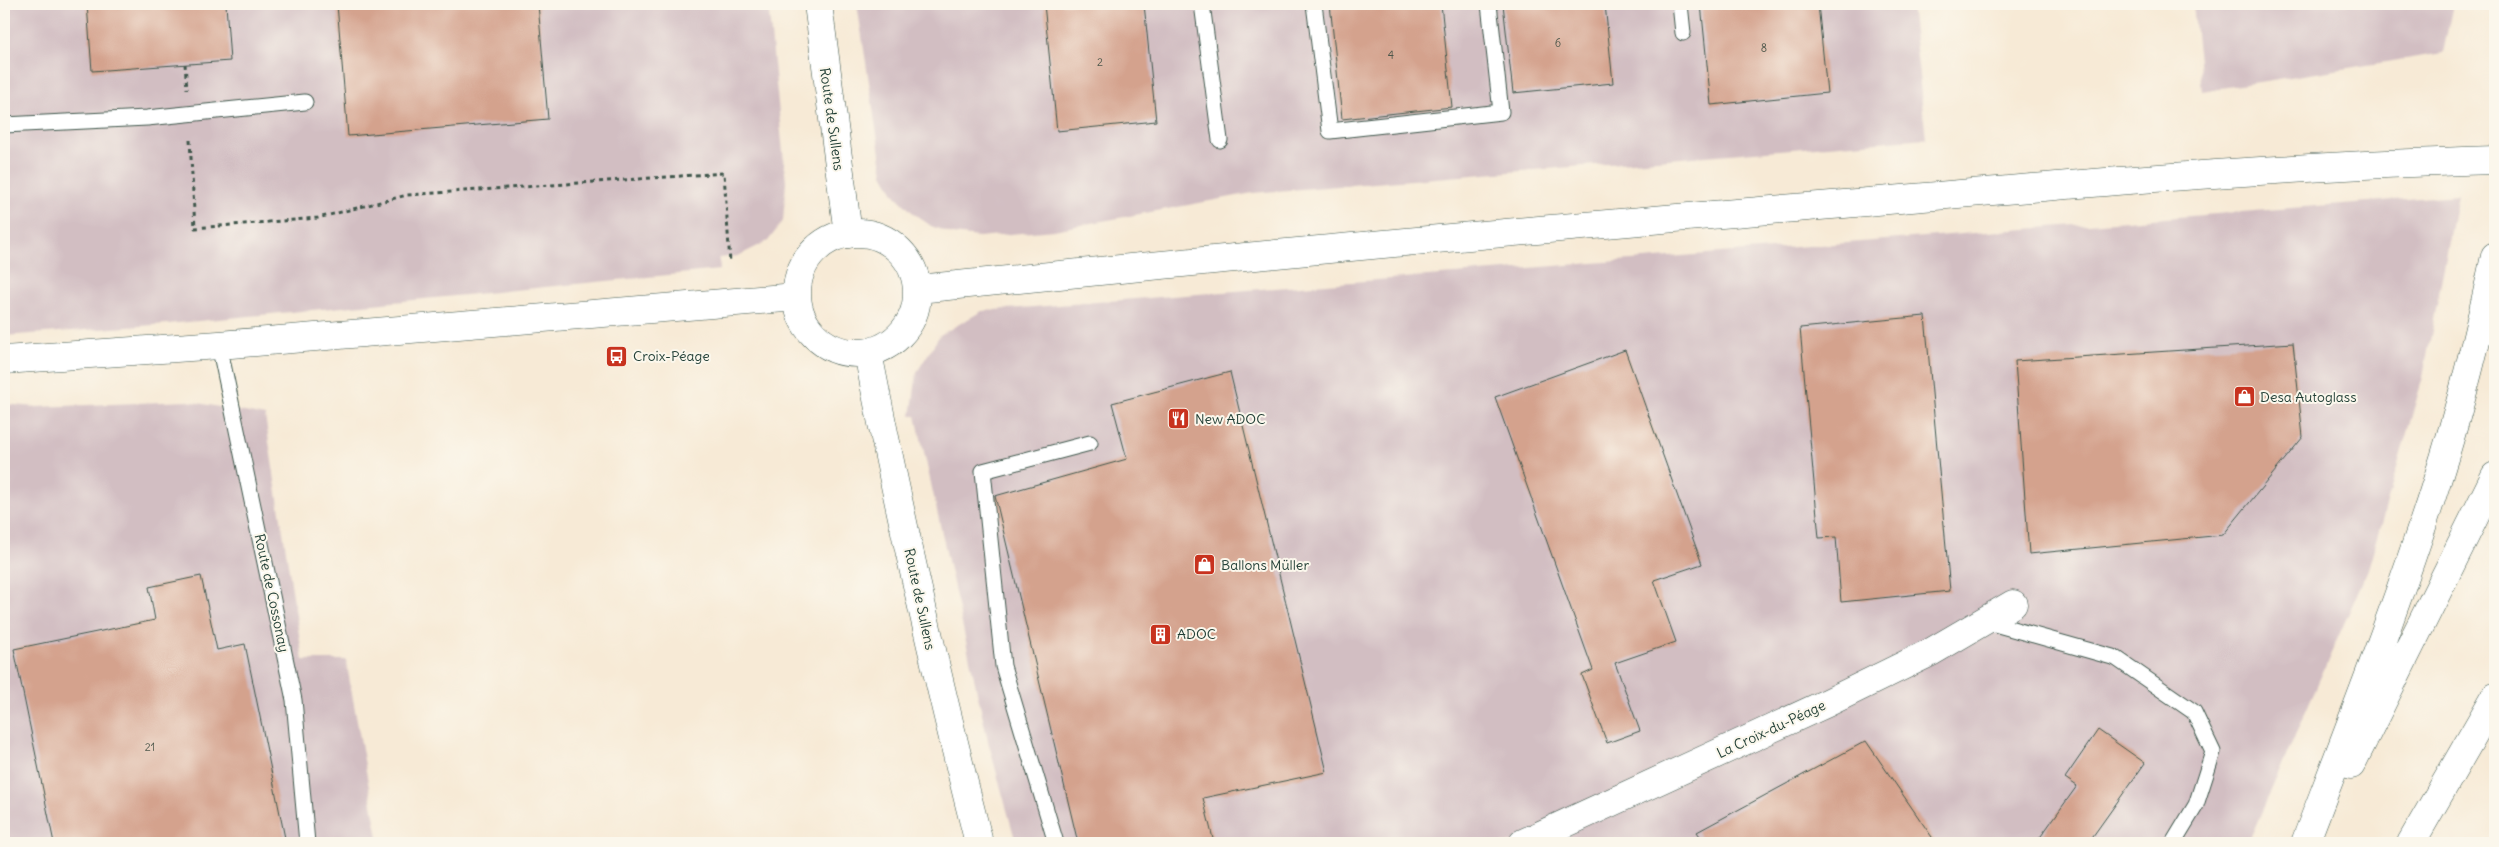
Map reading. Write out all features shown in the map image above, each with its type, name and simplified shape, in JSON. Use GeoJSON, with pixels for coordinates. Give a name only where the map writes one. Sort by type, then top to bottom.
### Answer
{"type":"FeatureCollection","features":[{"type":"Feature","properties":{"kind":"main road","name":"Route de Sullens"},"geometry":{"type":"LineString","coordinates":[[818,4],[848,234]]}},
{"type":"Feature","properties":{"kind":"main road"},"geometry":{"type":"LineString","coordinates":[[918,289],[1346,247],[2080,184],[2235,172],[2495,160]]}},
{"type":"Feature","properties":{"kind":"main road"},"geometry":{"type":"LineString","coordinates":[[848,234],[872,235],[895,246],[906,258],[914,272],[918,289],[916,306],[910,323],[899,337],[885,347],[868,353],[848,353],[828,347],[812,334],[805,322],[796,297],[799,275],[810,255],[827,241],[848,234]]}},
{"type":"Feature","properties":{"kind":"main road"},"geometry":{"type":"LineString","coordinates":[[2305,843],[2394,609],[2420,532],[2466,379],[2495,256]]}},
{"type":"Feature","properties":{"kind":"main road"},"geometry":{"type":"LineString","coordinates":[[4,360],[219,345],[796,297]]}},
{"type":"Feature","properties":{"kind":"main road","name":"Route de Sullens"},"geometry":{"type":"LineString","coordinates":[[868,353],[885,442],[936,673],[979,843]]}},
{"type":"Feature","properties":{"kind":"main road"},"geometry":{"type":"LineString","coordinates":[[2313,843],[2495,476]]}},
{"type":"Feature","properties":{"kind":"main road","name":"La Croix-du-Péage"},"geometry":{"type":"LineString","coordinates":[[1523,843],[1836,699],[1931,652],[2013,604]]}},
{"type":"Feature","properties":{"kind":"main road"},"geometry":{"type":"LineString","coordinates":[[2411,843],[2495,697]]}},
{"type":"Feature","properties":{"kind":"lane"},"geometry":{"type":"LineString","coordinates":[[1202,4],[1220,140]]}},
{"type":"Feature","properties":{"kind":"lane"},"geometry":{"type":"LineString","coordinates":[[1314,4],[1330,131],[1501,112],[1489,4]]}},
{"type":"Feature","properties":{"kind":"lane"},"geometry":{"type":"LineString","coordinates":[[1680,4],[1683,34]]}},
{"type":"Feature","properties":{"kind":"lane"},"geometry":{"type":"LineString","coordinates":[[4,125],[147,118],[305,102]]}},
{"type":"Feature","properties":{"kind":"lane","name":"Route de Cossonay"},"geometry":{"type":"LineString","coordinates":[[219,345],[294,700],[306,843]]}},
{"type":"Feature","properties":{"kind":"lane"},"geometry":{"type":"LineString","coordinates":[[1056,843],[1003,666],[983,471],[1090,443]]}},
{"type":"Feature","properties":{"kind":"lane"},"geometry":{"type":"LineString","coordinates":[[1984,621],[2116,658],[2194,712],[2213,752],[2196,805],[2173,843]]}},
{"type":"Feature","properties":{"kind":"path"},"geometry":{"type":"LineString","coordinates":[[185,64],[195,228],[318,218],[407,195],[724,173],[730,263]]}},
{"type":"Feature","properties":{"kind":"shaded area"},"geometry":{"type":"Polygon","coordinates":[[[4,4],[768,4],[786,182],[783,221],[768,241],[738,256],[719,258],[720,270],[168,324],[4,336],[4,4]]]}},
{"type":"Feature","properties":{"kind":"shaded area"},"geometry":{"type":"Polygon","coordinates":[[[857,4],[1911,4],[1926,138],[1253,193],[1054,230],[979,237],[952,234],[931,226],[913,213],[895,195],[883,174],[857,4]]]}},
{"type":"Feature","properties":{"kind":"shaded area"},"geometry":{"type":"Polygon","coordinates":[[[2193,4],[2453,4],[2443,53],[2202,91],[2193,4]]]}},
{"type":"Feature","properties":{"kind":"shaded area"},"geometry":{"type":"Polygon","coordinates":[[[2458,195],[2423,377],[2368,569],[2248,843],[1016,843],[988,741],[916,416],[911,416],[917,372],[940,335],[982,311],[2458,195]]]}},
{"type":"Feature","properties":{"kind":"shaded area"},"geometry":{"type":"Polygon","coordinates":[[[188,401],[265,416],[303,660],[346,660],[379,843],[4,843],[4,404],[36,407],[188,401]]]}},
{"type":"Feature","properties":{"kind":"building"},"geometry":{"type":"Polygon","coordinates":[[[87,4],[226,4],[230,61],[92,71],[87,4]]]}},
{"type":"Feature","properties":{"kind":"building"},"geometry":{"type":"Polygon","coordinates":[[[337,4],[538,4],[548,119],[348,136],[337,4]]]}},
{"type":"Feature","properties":{"kind":"building"},"geometry":{"type":"Polygon","coordinates":[[[1044,4],[1144,4],[1156,121],[1057,131],[1044,4]]]}},
{"type":"Feature","properties":{"kind":"building"},"geometry":{"type":"Polygon","coordinates":[[[1330,4],[1441,4],[1452,107],[1342,119],[1330,4]]]}},
{"type":"Feature","properties":{"kind":"building"},"geometry":{"type":"Polygon","coordinates":[[[1503,4],[1605,4],[1613,83],[1513,93],[1503,4]]]}},
{"type":"Feature","properties":{"kind":"building"},"geometry":{"type":"Polygon","coordinates":[[[1701,4],[1818,4],[1827,93],[1711,105],[1701,4]]]}},
{"type":"Feature","properties":{"kind":"building"},"geometry":{"type":"Polygon","coordinates":[[[1925,316],[1950,591],[1841,602],[1836,537],[1819,538],[1800,328],[1925,316]]]}},
{"type":"Feature","properties":{"kind":"building"},"geometry":{"type":"Polygon","coordinates":[[[2293,343],[2303,437],[2223,535],[2029,554],[2015,361],[2293,343]]]}},
{"type":"Feature","properties":{"kind":"building"},"geometry":{"type":"Polygon","coordinates":[[[1625,350],[1702,564],[1654,580],[1676,642],[1615,663],[1640,731],[1607,743],[1582,675],[1593,670],[1495,397],[1625,350]]]}},
{"type":"Feature","properties":{"kind":"building","name":"ADOC"},"geometry":{"type":"Polygon","coordinates":[[[1230,372],[1327,772],[1203,798],[1214,843],[1078,843],[995,496],[1127,459],[1112,403],[1230,372]]]}},
{"type":"Feature","properties":{"kind":"building"},"geometry":{"type":"Polygon","coordinates":[[[201,576],[217,650],[245,644],[286,843],[54,843],[14,649],[155,620],[149,587],[201,576]]]}},
{"type":"Feature","properties":{"kind":"building"},"geometry":{"type":"Polygon","coordinates":[[[2098,730],[2145,763],[2088,843],[2036,843],[2077,786],[2065,778],[2098,730]]]}},
{"type":"Feature","properties":{"kind":"building"},"geometry":{"type":"Polygon","coordinates":[[[1866,741],[1936,843],[1705,843],[1697,832],[1866,741]]]}},
{"type":"Feature","properties":{"kind":"place","name":"Croix-Péage"},"geometry":{"type":"Point","coordinates":[617,356]}},
{"type":"Feature","properties":{"kind":"place","name":"Desa Autoglass"},"geometry":{"type":"Point","coordinates":[2244,397]}},
{"type":"Feature","properties":{"kind":"place","name":"New ADOC"},"geometry":{"type":"Point","coordinates":[1179,419]}},
{"type":"Feature","properties":{"kind":"place","name":"Ballons Müller"},"geometry":{"type":"Point","coordinates":[1205,565]}},
{"type":"Feature","properties":{"kind":"place","name":"ADOC"},"geometry":{"type":"Point","coordinates":[1161,634]}}]}
